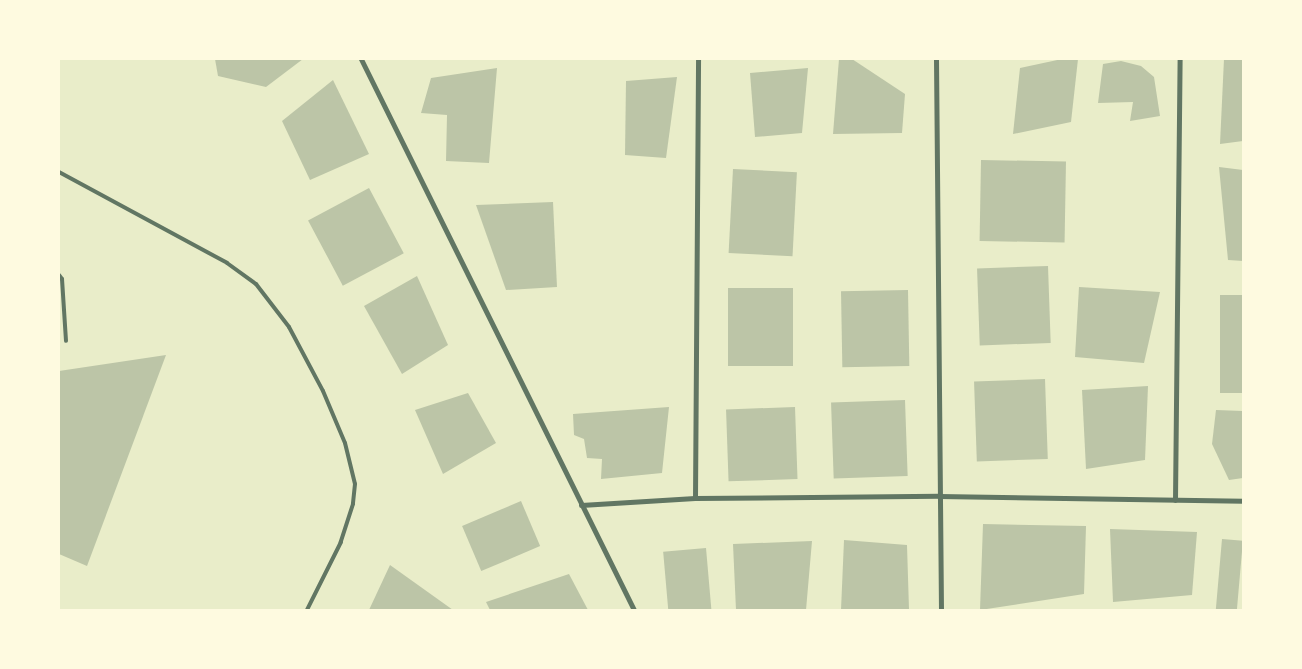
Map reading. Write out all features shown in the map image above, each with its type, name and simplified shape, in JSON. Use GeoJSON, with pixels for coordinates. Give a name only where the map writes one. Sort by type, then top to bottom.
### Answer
{"type":"FeatureCollection","features":[{"type":"Feature","properties":{"kind":"street"},"geometry":{"type":"LineString","coordinates":[[361,59],[634,610]]}},
{"type":"Feature","properties":{"kind":"street"},"geometry":{"type":"LineString","coordinates":[[695,498],[698,59]]}},
{"type":"Feature","properties":{"kind":"street"},"geometry":{"type":"LineString","coordinates":[[936,59],[941,610]]}},
{"type":"Feature","properties":{"kind":"street"},"geometry":{"type":"LineString","coordinates":[[1175,500],[1180,59]]}},
{"type":"Feature","properties":{"kind":"street"},"geometry":{"type":"LineString","coordinates":[[581,505],[695,498],[939,496],[1243,501]]}},
{"type":"Feature","properties":{"kind":"lane"},"geometry":{"type":"LineString","coordinates":[[59,172],[227,263],[256,284],[289,327],[323,391],[345,444],[355,484],[353,504],[341,542],[307,610]]}},
{"type":"Feature","properties":{"kind":"lane"},"geometry":{"type":"LineString","coordinates":[[59,275],[62,279],[66,340]]}},
{"type":"Feature","properties":{"kind":"building"},"geometry":{"type":"Polygon","coordinates":[[[215,59],[303,59],[266,87],[218,76],[215,59]]]}},
{"type":"Feature","properties":{"kind":"building"},"geometry":{"type":"Polygon","coordinates":[[[839,59],[852,59],[905,94],[902,133],[833,134],[839,59]]]}},
{"type":"Feature","properties":{"kind":"building"},"geometry":{"type":"Polygon","coordinates":[[[1062,59],[1078,59],[1071,122],[1013,134],[1020,68],[1062,59]]]}},
{"type":"Feature","properties":{"kind":"building"},"geometry":{"type":"Polygon","coordinates":[[[1224,59],[1243,59],[1243,141],[1220,144],[1224,59]]]}},
{"type":"Feature","properties":{"kind":"building"},"geometry":{"type":"Polygon","coordinates":[[[1121,61],[1141,66],[1154,77],[1160,116],[1130,121],[1133,102],[1098,103],[1103,64],[1121,61]]]}},
{"type":"Feature","properties":{"kind":"building"},"geometry":{"type":"Polygon","coordinates":[[[497,68],[489,163],[446,161],[447,115],[421,113],[431,78],[497,68]]]}},
{"type":"Feature","properties":{"kind":"building"},"geometry":{"type":"Polygon","coordinates":[[[808,68],[802,133],[755,137],[750,73],[808,68]]]}},
{"type":"Feature","properties":{"kind":"building"},"geometry":{"type":"Polygon","coordinates":[[[677,77],[666,158],[625,155],[626,81],[677,77]]]}},
{"type":"Feature","properties":{"kind":"building"},"geometry":{"type":"Polygon","coordinates":[[[333,80],[369,154],[310,180],[282,121],[333,80]]]}},
{"type":"Feature","properties":{"kind":"building"},"geometry":{"type":"Polygon","coordinates":[[[981,160],[1066,161],[1065,242],[980,241],[981,160]]]}},
{"type":"Feature","properties":{"kind":"building"},"geometry":{"type":"Polygon","coordinates":[[[1219,167],[1243,170],[1243,261],[1228,260],[1219,167]]]}},
{"type":"Feature","properties":{"kind":"building"},"geometry":{"type":"Polygon","coordinates":[[[733,169],[797,172],[793,256],[729,253],[733,169]]]}},
{"type":"Feature","properties":{"kind":"building"},"geometry":{"type":"Polygon","coordinates":[[[369,188],[404,253],[343,286],[308,220],[369,188]]]}},
{"type":"Feature","properties":{"kind":"building"},"geometry":{"type":"Polygon","coordinates":[[[553,202],[557,287],[506,290],[476,205],[553,202]]]}},
{"type":"Feature","properties":{"kind":"building"},"geometry":{"type":"Polygon","coordinates":[[[1048,266],[1051,343],[980,345],[977,268],[1048,266]]]}},
{"type":"Feature","properties":{"kind":"building"},"geometry":{"type":"Polygon","coordinates":[[[417,276],[448,345],[402,374],[364,306],[417,276]]]}},
{"type":"Feature","properties":{"kind":"building"},"geometry":{"type":"Polygon","coordinates":[[[1079,287],[1160,292],[1144,363],[1075,357],[1079,287]]]}},
{"type":"Feature","properties":{"kind":"building"},"geometry":{"type":"Polygon","coordinates":[[[728,288],[793,288],[793,366],[728,366],[728,288]]]}},
{"type":"Feature","properties":{"kind":"building"},"geometry":{"type":"Polygon","coordinates":[[[908,290],[909,366],[842,367],[841,291],[908,290]]]}},
{"type":"Feature","properties":{"kind":"building"},"geometry":{"type":"Polygon","coordinates":[[[1220,295],[1243,295],[1243,393],[1220,393],[1220,295]]]}},
{"type":"Feature","properties":{"kind":"building"},"geometry":{"type":"Polygon","coordinates":[[[166,355],[87,566],[59,554],[59,371],[166,355]]]}},
{"type":"Feature","properties":{"kind":"building"},"geometry":{"type":"Polygon","coordinates":[[[1045,379],[1048,459],[977,461],[974,381],[1045,379]]]}},
{"type":"Feature","properties":{"kind":"building"},"geometry":{"type":"Polygon","coordinates":[[[1148,386],[1145,460],[1086,469],[1082,390],[1148,386]]]}},
{"type":"Feature","properties":{"kind":"building"},"geometry":{"type":"Polygon","coordinates":[[[468,393],[496,443],[443,474],[415,410],[468,393]]]}},
{"type":"Feature","properties":{"kind":"building"},"geometry":{"type":"Polygon","coordinates":[[[905,400],[908,476],[834,479],[831,403],[905,400]]]}},
{"type":"Feature","properties":{"kind":"building"},"geometry":{"type":"Polygon","coordinates":[[[669,407],[662,473],[601,479],[602,459],[587,458],[584,439],[574,435],[573,414],[669,407]]]}},
{"type":"Feature","properties":{"kind":"building"},"geometry":{"type":"Polygon","coordinates":[[[795,407],[798,479],[729,481],[726,409],[795,407]]]}},
{"type":"Feature","properties":{"kind":"building"},"geometry":{"type":"Polygon","coordinates":[[[1216,410],[1243,411],[1243,478],[1229,480],[1212,444],[1216,410]]]}},
{"type":"Feature","properties":{"kind":"building"},"geometry":{"type":"Polygon","coordinates":[[[521,501],[540,546],[481,571],[462,526],[521,501]]]}},
{"type":"Feature","properties":{"kind":"building"},"geometry":{"type":"Polygon","coordinates":[[[983,524],[1086,526],[1084,594],[980,610],[983,524]]]}},
{"type":"Feature","properties":{"kind":"building"},"geometry":{"type":"Polygon","coordinates":[[[1110,529],[1197,532],[1192,595],[1113,602],[1110,529]]]}},
{"type":"Feature","properties":{"kind":"building"},"geometry":{"type":"Polygon","coordinates":[[[1222,539],[1243,541],[1237,610],[1216,610],[1222,539]]]}},
{"type":"Feature","properties":{"kind":"building"},"geometry":{"type":"Polygon","coordinates":[[[844,540],[907,545],[909,610],[841,610],[844,540]]]}},
{"type":"Feature","properties":{"kind":"building"},"geometry":{"type":"Polygon","coordinates":[[[812,541],[806,610],[736,610],[733,544],[812,541]]]}},
{"type":"Feature","properties":{"kind":"building"},"geometry":{"type":"Polygon","coordinates":[[[706,548],[711,610],[668,610],[663,552],[706,548]]]}},
{"type":"Feature","properties":{"kind":"building"},"geometry":{"type":"Polygon","coordinates":[[[390,565],[453,610],[369,610],[390,565]]]}},
{"type":"Feature","properties":{"kind":"building"},"geometry":{"type":"Polygon","coordinates":[[[569,574],[588,610],[490,610],[486,602],[569,574]]]}}]}
